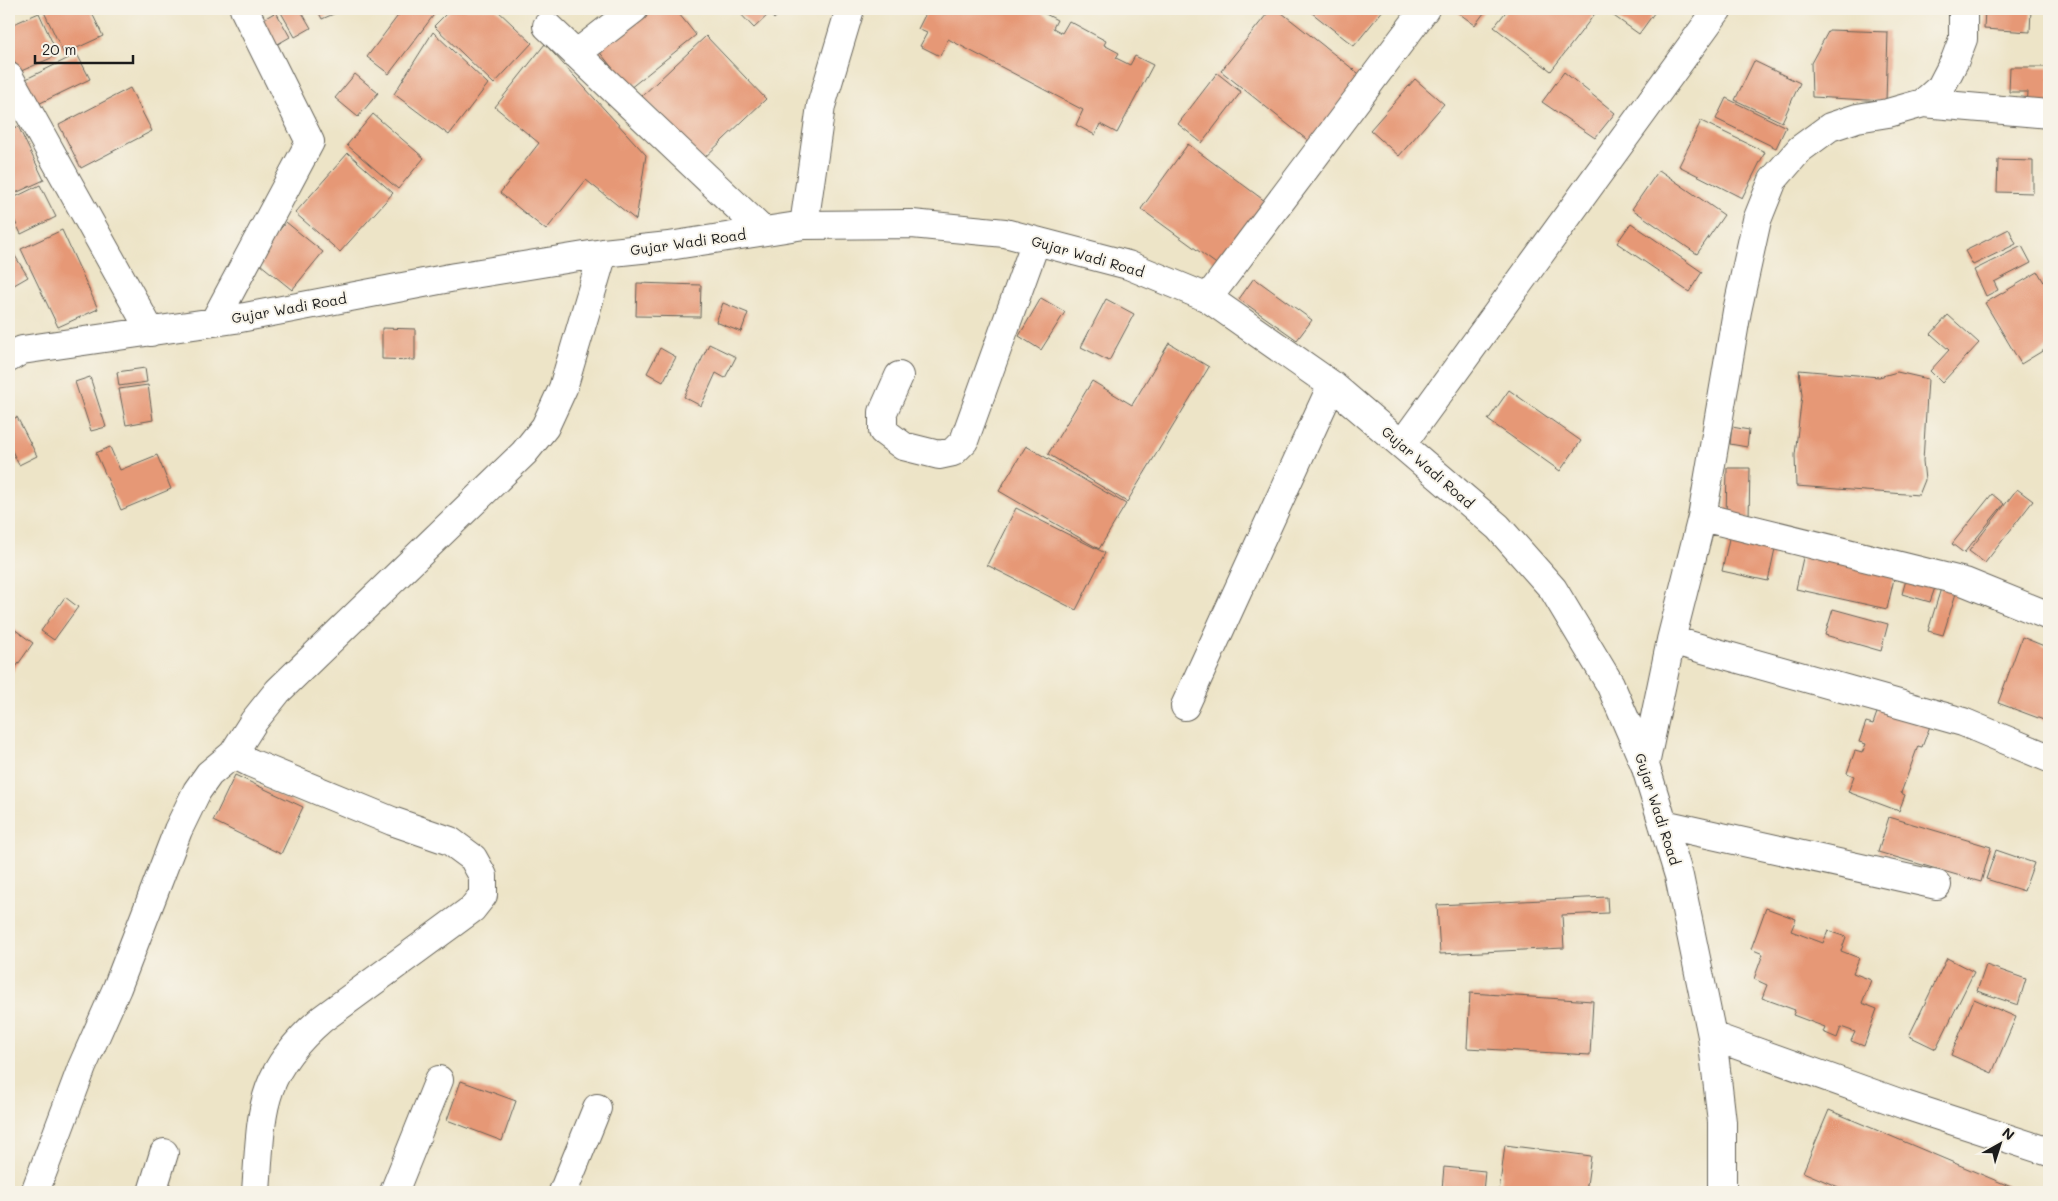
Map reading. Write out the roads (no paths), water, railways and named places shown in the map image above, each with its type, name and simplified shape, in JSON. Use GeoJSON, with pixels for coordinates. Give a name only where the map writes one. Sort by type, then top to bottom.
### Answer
{"type":"FeatureCollection","features":[{"type":"Feature","properties":{"kind":"street"},"geometry":{"type":"LineString","coordinates":[[214,322],[310,142],[244,9]]}},
{"type":"Feature","properties":{"kind":"street"},"geometry":{"type":"LineString","coordinates":[[576,54],[634,9]]}},
{"type":"Feature","properties":{"kind":"street"},"geometry":{"type":"LineString","coordinates":[[804,225],[821,106],[850,9]]}},
{"type":"Feature","properties":{"kind":"street"},"geometry":{"type":"LineString","coordinates":[[1208,298],[1425,9]]}},
{"type":"Feature","properties":{"kind":"street"},"geometry":{"type":"LineString","coordinates":[[1402,444],[1718,9]]}},
{"type":"Feature","properties":{"kind":"street"},"geometry":{"type":"LineString","coordinates":[[1922,104],[1941,86],[1955,60],[1963,39],[1963,9]]}},
{"type":"Feature","properties":{"kind":"street"},"geometry":{"type":"LineString","coordinates":[[547,26],[763,232]]}},
{"type":"Feature","properties":{"kind":"street"},"geometry":{"type":"LineString","coordinates":[[9,77],[151,332]]}},
{"type":"Feature","properties":{"kind":"street"},"geometry":{"type":"LineString","coordinates":[[1645,765],[1671,640],[1702,518],[1737,311],[1757,220],[1773,180],[1800,149],[1830,127],[1857,118],[1888,113],[1922,104],[2049,114]]}},
{"type":"Feature","properties":{"kind":"street","name":"Gujar Wadi Road"},"geometry":{"type":"LineString","coordinates":[[9,358],[22,350],[214,322],[455,277],[602,253],[669,246],[804,225],[912,224],[1005,233],[1128,265],[1208,298],[1332,385],[1498,527],[1553,590],[1610,684],[1645,765],[1679,876],[1712,1036],[1722,1122],[1722,1192]]}},
{"type":"Feature","properties":{"kind":"street"},"geometry":{"type":"LineString","coordinates":[[899,376],[883,412],[883,431],[903,446],[939,455],[953,452],[964,441],[1036,241]]}},
{"type":"Feature","properties":{"kind":"street"},"geometry":{"type":"LineString","coordinates":[[35,1192],[82,1067],[117,988],[178,830],[197,791],[209,774],[233,754],[254,721],[278,691],[511,465],[545,427],[563,388],[602,253]]}},
{"type":"Feature","properties":{"kind":"street"},"geometry":{"type":"LineString","coordinates":[[1185,706],[1332,385]]}},
{"type":"Feature","properties":{"kind":"street"},"geometry":{"type":"LineString","coordinates":[[1702,518],[1965,582],[2049,616]]}},
{"type":"Feature","properties":{"kind":"street"},"geometry":{"type":"LineString","coordinates":[[1671,640],[1963,722],[2049,758]]}},
{"type":"Feature","properties":{"kind":"street"},"geometry":{"type":"LineString","coordinates":[[233,754],[392,821],[450,841],[473,858],[483,876],[483,895],[472,909],[322,1019],[303,1036],[284,1060],[270,1084],[262,1110],[256,1192]]}},
{"type":"Feature","properties":{"kind":"street"},"geometry":{"type":"LineString","coordinates":[[1663,824],[1937,885]]}},
{"type":"Feature","properties":{"kind":"street"},"geometry":{"type":"LineString","coordinates":[[1712,1036],[1905,1105],[2049,1152]]}},
{"type":"Feature","properties":{"kind":"street"},"geometry":{"type":"LineString","coordinates":[[394,1192],[439,1080]]}},
{"type":"Feature","properties":{"kind":"street"},"geometry":{"type":"LineString","coordinates":[[564,1192],[597,1108]]}},
{"type":"Feature","properties":{"kind":"street"},"geometry":{"type":"LineString","coordinates":[[152,1192],[164,1154]]}}]}
